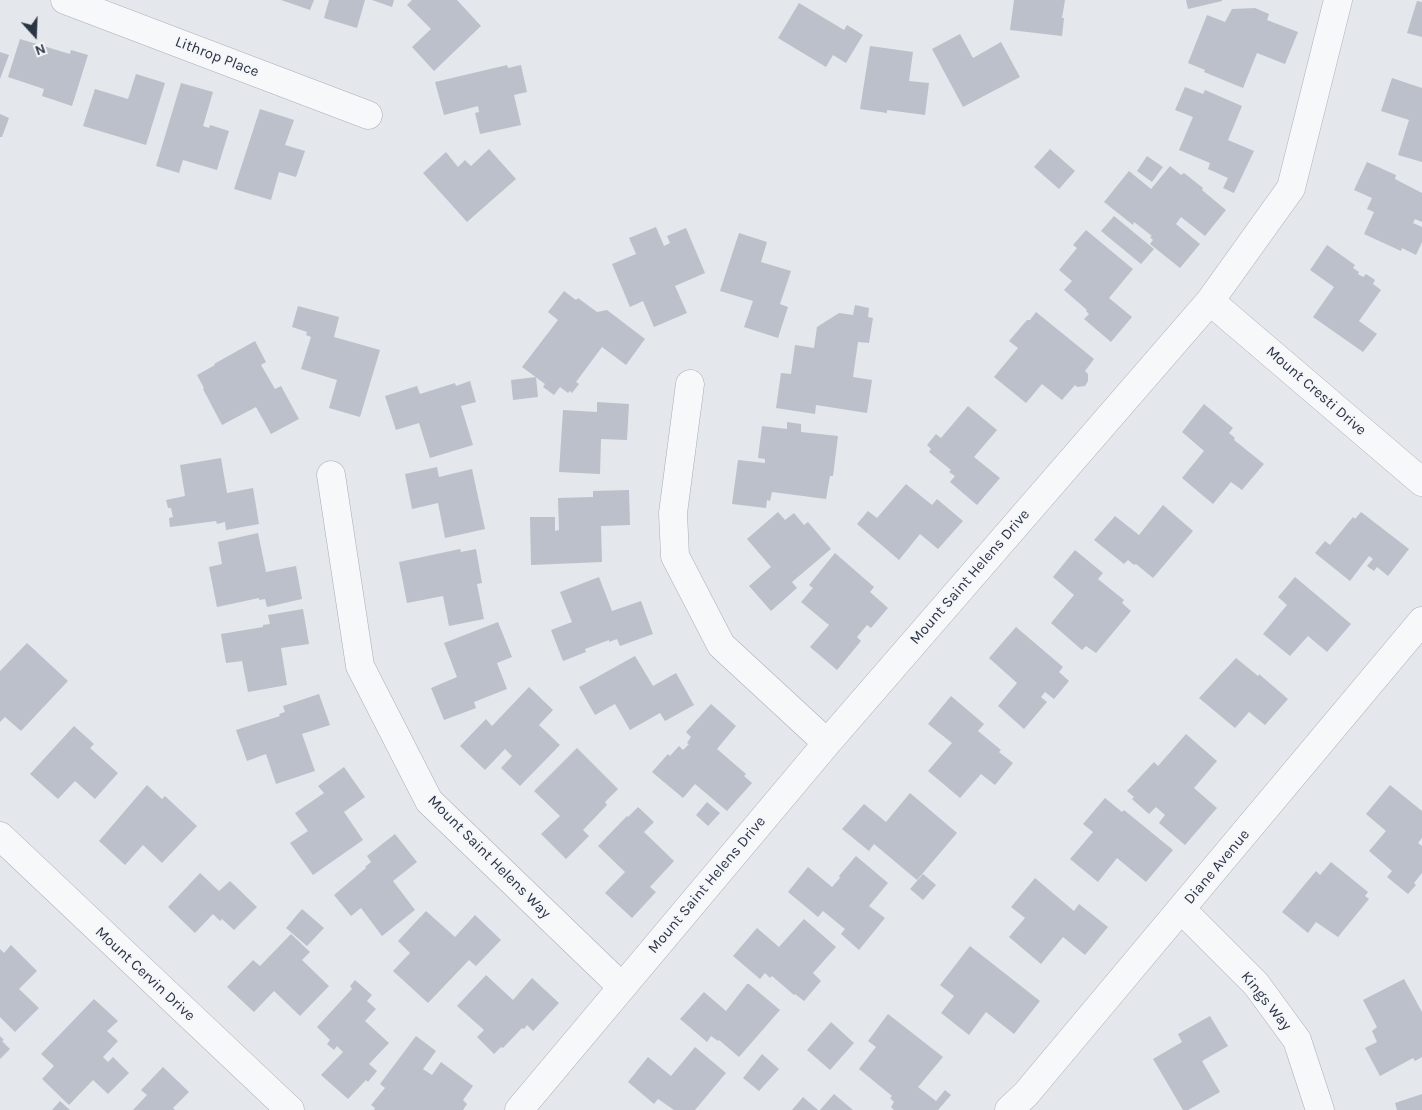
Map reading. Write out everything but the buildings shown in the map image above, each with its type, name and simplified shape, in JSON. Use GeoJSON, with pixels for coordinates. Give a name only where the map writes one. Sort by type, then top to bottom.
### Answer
{"type":"FeatureCollection","features":[{"type":"Feature","properties":{"kind":"street","name":"Lithrop Place"},"geometry":{"type":"LineString","coordinates":[[65,0],[368,115]]}},
{"type":"Feature","properties":{"kind":"street","name":"Mount Saint Helens Drive"},"geometry":{"type":"LineString","coordinates":[[519,1110],[827,742],[1210,301],[1291,188],[1338,0]]}},
{"type":"Feature","properties":{"kind":"street","name":"Mount Cresti Drive"},"geometry":{"type":"LineString","coordinates":[[1210,301],[1422,482]]}},
{"type":"Feature","properties":{"kind":"street"},"geometry":{"type":"LineString","coordinates":[[690,384],[673,513],[675,556],[721,645],[827,742]]}},
{"type":"Feature","properties":{"kind":"street","name":"Mount Saint Helens Way"},"geometry":{"type":"LineString","coordinates":[[331,475],[360,666],[430,801],[622,987]]}},
{"type":"Feature","properties":{"kind":"street","name":"Diane Avenue"},"geometry":{"type":"LineString","coordinates":[[1009,1110],[1026,1094],[1182,910],[1422,621]]}},
{"type":"Feature","properties":{"kind":"street","name":"Mount Cervin Drive"},"geometry":{"type":"LineString","coordinates":[[0,836],[290,1110]]}},
{"type":"Feature","properties":{"kind":"street","name":"Kings Way"},"geometry":{"type":"LineString","coordinates":[[1182,910],[1256,984],[1297,1040],[1320,1110]]}}]}
